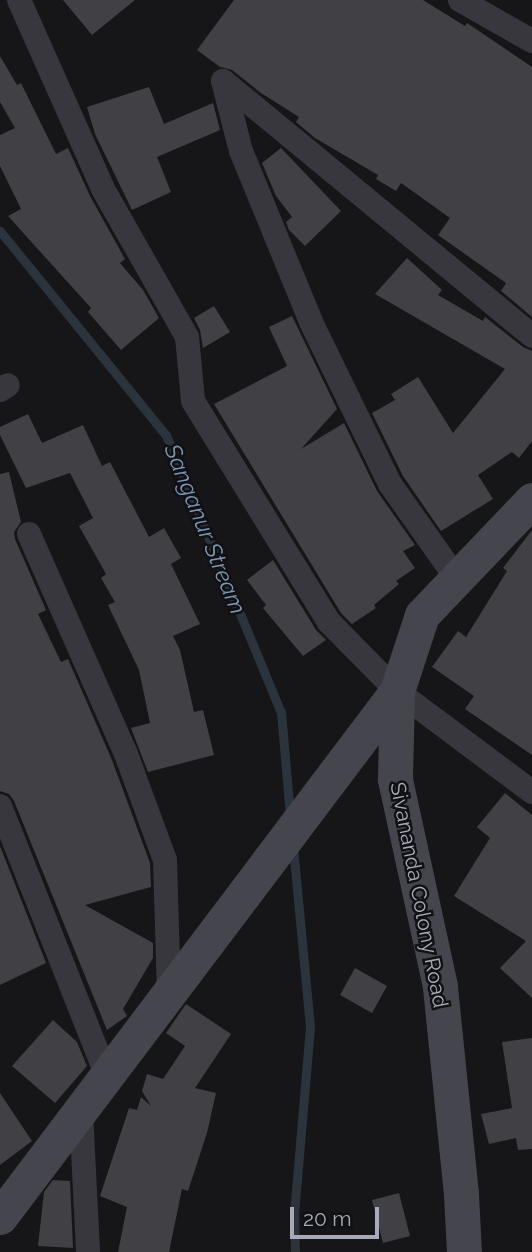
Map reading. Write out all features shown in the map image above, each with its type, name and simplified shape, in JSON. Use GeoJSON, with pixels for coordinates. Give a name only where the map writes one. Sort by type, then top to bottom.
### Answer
{"type":"FeatureCollection","features":[{"type":"Feature","properties":{"kind":"main road","name":"Sivananda Colony Road"},"geometry":{"type":"LineString","coordinates":[[464,1252],[461,1194],[440,986],[395,779],[397,691],[422,615],[532,500]]}},
{"type":"Feature","properties":{"kind":"main road"},"geometry":{"type":"LineString","coordinates":[[0,1217],[397,691]]}},
{"type":"Feature","properties":{"kind":"street"},"geometry":{"type":"LineString","coordinates":[[19,0],[103,189],[187,337],[193,401],[329,622],[397,691],[532,792]]}},
{"type":"Feature","properties":{"kind":"street"},"geometry":{"type":"LineString","coordinates":[[460,0],[532,41]]}},
{"type":"Feature","properties":{"kind":"street"},"geometry":{"type":"LineString","coordinates":[[457,579],[390,484],[311,322],[241,151],[223,81],[532,336]]}},
{"type":"Feature","properties":{"kind":"street"},"geometry":{"type":"LineString","coordinates":[[29,534],[126,754],[165,860],[169,993]]}},
{"type":"Feature","properties":{"kind":"street"},"geometry":{"type":"LineString","coordinates":[[0,806],[107,1076]]}},
{"type":"Feature","properties":{"kind":"street"},"geometry":{"type":"LineString","coordinates":[[80,1112],[88,1252]]}},
{"type":"Feature","properties":{"kind":"building"},"geometry":{"type":"Polygon","coordinates":[[[63,0],[135,0],[92,35],[63,0]]]}},
{"type":"Feature","properties":{"kind":"building"},"geometry":{"type":"Polygon","coordinates":[[[234,0],[423,0],[465,26],[467,23],[532,67],[532,317],[501,291],[506,283],[438,235],[450,218],[401,183],[396,191],[376,179],[378,175],[315,138],[296,122],[299,117],[261,93],[232,70],[220,67],[197,50],[234,0]]]}},
{"type":"Feature","properties":{"kind":"building"},"geometry":{"type":"Polygon","coordinates":[[[0,56],[17,85],[21,83],[56,154],[68,148],[90,196],[125,259],[120,263],[143,290],[159,318],[121,350],[88,312],[91,308],[8,216],[21,209],[0,166],[0,135],[15,128],[0,102],[0,56]]]}},
{"type":"Feature","properties":{"kind":"building"},"geometry":{"type":"Polygon","coordinates":[[[149,87],[164,124],[213,103],[220,130],[157,157],[171,192],[132,210],[95,134],[87,107],[149,87]]]}},
{"type":"Feature","properties":{"kind":"building"},"geometry":{"type":"Polygon","coordinates":[[[281,148],[341,211],[305,246],[289,230],[286,222],[292,217],[276,196],[262,163],[281,148]]]}},
{"type":"Feature","properties":{"kind":"building"},"geometry":{"type":"Polygon","coordinates":[[[407,258],[442,290],[438,295],[483,321],[485,317],[532,351],[532,441],[519,458],[512,452],[478,475],[493,499],[441,531],[403,476],[372,413],[395,400],[391,394],[418,377],[453,433],[505,369],[375,294],[407,258]]]}},
{"type":"Feature","properties":{"kind":"building"},"geometry":{"type":"Polygon","coordinates":[[[214,306],[230,332],[203,348],[200,330],[194,318],[214,306]]]}},
{"type":"Feature","properties":{"kind":"building"},"geometry":{"type":"Polygon","coordinates":[[[292,316],[337,409],[301,449],[344,423],[377,491],[415,545],[403,551],[415,568],[396,581],[399,584],[374,605],[376,608],[352,624],[341,613],[214,404],[287,366],[269,327],[292,316]]]}},
{"type":"Feature","properties":{"kind":"building"},"geometry":{"type":"Polygon","coordinates":[[[28,414],[42,443],[83,425],[102,466],[110,462],[149,537],[164,528],[181,558],[171,564],[200,624],[173,636],[180,650],[194,712],[203,710],[214,755],[148,772],[131,728],[150,723],[139,670],[108,605],[115,602],[101,578],[106,574],[79,526],[93,518],[70,473],[26,488],[0,435],[0,427],[28,414]]]}},
{"type":"Feature","properties":{"kind":"building"},"geometry":{"type":"Polygon","coordinates":[[[9,472],[21,522],[14,532],[15,539],[46,610],[38,614],[61,662],[68,659],[112,760],[150,863],[151,887],[85,905],[153,943],[153,958],[123,1009],[127,1016],[107,1030],[14,801],[9,794],[0,791],[0,474],[9,472]]]}},
{"type":"Feature","properties":{"kind":"building"},"geometry":{"type":"Polygon","coordinates":[[[532,530],[532,755],[465,709],[474,696],[432,667],[458,631],[466,637],[507,571],[503,568],[532,530]]]}},
{"type":"Feature","properties":{"kind":"building"},"geometry":{"type":"Polygon","coordinates":[[[273,560],[316,630],[326,640],[303,656],[263,608],[266,605],[247,580],[273,560]]]}},
{"type":"Feature","properties":{"kind":"building"},"geometry":{"type":"Polygon","coordinates":[[[505,793],[532,815],[532,998],[500,968],[526,941],[454,896],[490,838],[477,827],[505,793]]]}},
{"type":"Feature","properties":{"kind":"building"},"geometry":{"type":"Polygon","coordinates":[[[0,846],[46,963],[0,985],[0,846]]]}},
{"type":"Feature","properties":{"kind":"building"},"geometry":{"type":"Polygon","coordinates":[[[355,968],[387,986],[372,1013],[340,995],[355,968]]]}},
{"type":"Feature","properties":{"kind":"building"},"geometry":{"type":"Polygon","coordinates":[[[186,1004],[231,1034],[195,1088],[216,1093],[207,1133],[188,1191],[182,1189],[169,1252],[118,1252],[127,1207],[100,1196],[129,1108],[137,1110],[141,1097],[151,1106],[142,1091],[147,1074],[163,1079],[185,1046],[166,1033],[186,1004]]]}},
{"type":"Feature","properties":{"kind":"building"},"geometry":{"type":"Polygon","coordinates":[[[53,1020],[77,1042],[87,1066],[55,1103],[12,1066],[53,1020]]]}},
{"type":"Feature","properties":{"kind":"building"},"geometry":{"type":"Polygon","coordinates":[[[532,1038],[532,1149],[518,1150],[516,1138],[489,1144],[481,1114],[512,1108],[502,1042],[532,1038]]]}},
{"type":"Feature","properties":{"kind":"building"},"geometry":{"type":"Polygon","coordinates":[[[0,1093],[32,1141],[0,1165],[0,1093]]]}},
{"type":"Feature","properties":{"kind":"building"},"geometry":{"type":"Polygon","coordinates":[[[53,1180],[70,1181],[73,1248],[38,1246],[44,1192],[53,1180]]]}},
{"type":"Feature","properties":{"kind":"building"},"geometry":{"type":"Polygon","coordinates":[[[399,1193],[410,1236],[383,1243],[372,1200],[399,1193]]]}},
{"type":"Feature","properties":{"kind":"waterway","name":"Sanganur Stream"},"geometry":{"type":"LineString","coordinates":[[0,231],[166,435],[281,712],[290,815]]}},
{"type":"Feature","properties":{"kind":"waterway"},"geometry":{"type":"LineString","coordinates":[[293,847],[310,1027],[294,1212],[295,1252]]}}]}
